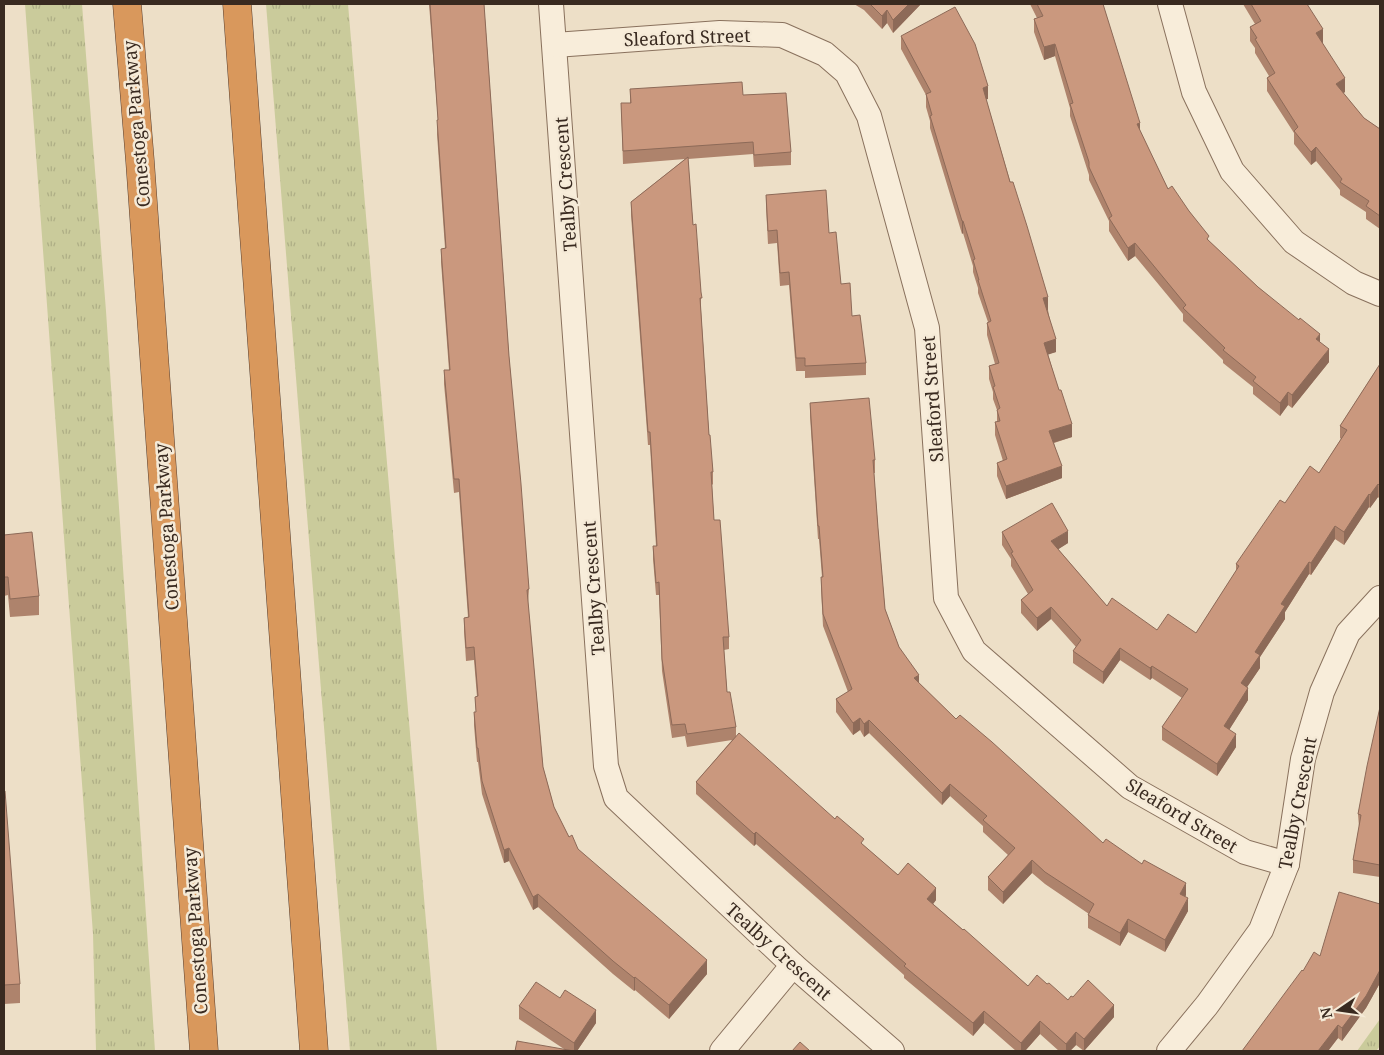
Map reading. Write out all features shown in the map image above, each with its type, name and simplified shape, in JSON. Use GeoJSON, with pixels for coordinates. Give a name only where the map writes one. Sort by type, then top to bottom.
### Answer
{"type":"FeatureCollection","features":[{"type":"Feature","properties":{"kind":"highway","name":"Conestoga Parkway"},"geometry":{"type":"LineString","coordinates":[[127,4],[204,1051]]}},
{"type":"Feature","properties":{"kind":"highway"},"geometry":{"type":"LineString","coordinates":[[237,4],[314,1051]]}},
{"type":"Feature","properties":{"kind":"street","name":"Tealby Crescent"},"geometry":{"type":"LineString","coordinates":[[551,4],[606,766],[616,798],[793,965],[892,1051]]}},
{"type":"Feature","properties":{"kind":"street"},"geometry":{"type":"LineString","coordinates":[[1170,4],[1194,92],[1232,171],[1294,242],[1354,284],[1380,294]]}},
{"type":"Feature","properties":{"kind":"street","name":"Sleaford Street"},"geometry":{"type":"LineString","coordinates":[[555,45],[720,33],[782,35],[825,54],[847,73],[869,116],[927,328],[946,598],[974,650],[1130,786],[1245,852],[1287,864]]}},
{"type":"Feature","properties":{"kind":"street","name":"Tealby Crescent"},"geometry":{"type":"LineString","coordinates":[[1169,1051],[1207,1005],[1261,930],[1287,864],[1303,759],[1322,692],[1348,633],[1380,598]]}},
{"type":"Feature","properties":{"kind":"street"},"geometry":{"type":"LineString","coordinates":[[722,1051],[793,965]]}},
{"type":"Feature","properties":{"kind":"green space"},"geometry":{"type":"Polygon","coordinates":[[[25,4],[82,4],[106,311],[155,1051],[96,1051],[93,934],[25,4]]]}},
{"type":"Feature","properties":{"kind":"green space"},"geometry":{"type":"Polygon","coordinates":[[[266,4],[348,4],[437,1051],[350,1051],[266,4]]]}},
{"type":"Feature","properties":{"kind":"green space"},"geometry":{"type":"Polygon","coordinates":[[[1380,1019],[1380,1046],[1376,1051],[1357,1051],[1380,1019]]]}},
{"type":"Feature","properties":{"kind":"building"},"geometry":{"type":"Polygon","coordinates":[[[430,4],[484,4],[509,356],[529,589],[527,590],[543,767],[554,807],[569,837],[572,835],[578,849],[707,960],[669,1005],[613,961],[538,894],[533,897],[509,848],[504,850],[482,781],[474,712],[476,712],[475,697],[478,696],[474,647],[466,648],[464,618],[469,617],[459,479],[454,479],[444,370],[450,370],[441,249],[446,248],[430,4]]]}},
{"type":"Feature","properties":{"kind":"building"},"geometry":{"type":"Polygon","coordinates":[[[870,4],[909,4],[893,20],[887,10],[882,16],[870,4]]]}},
{"type":"Feature","properties":{"kind":"building"},"geometry":{"type":"Polygon","coordinates":[[[1037,4],[1103,4],[1140,123],[1137,124],[1168,189],[1172,186],[1209,236],[1207,239],[1258,287],[1299,320],[1300,318],[1320,334],[1316,339],[1329,349],[1292,395],[1288,392],[1280,403],[1253,381],[1256,377],[1223,350],[1225,348],[1183,308],[1186,305],[1135,243],[1128,248],[1109,218],[1112,216],[1089,167],[1070,104],[1073,103],[1055,44],[1044,47],[1034,19],[1043,16],[1037,4]]]}},
{"type":"Feature","properties":{"kind":"building"},"geometry":{"type":"Polygon","coordinates":[[[1251,4],[1307,4],[1323,29],[1316,33],[1345,78],[1336,84],[1364,118],[1380,129],[1380,216],[1366,206],[1369,201],[1340,182],[1342,179],[1316,147],[1311,152],[1294,131],[1298,127],[1267,78],[1275,73],[1250,27],[1261,21],[1251,4]]]}},
{"type":"Feature","properties":{"kind":"building"},"geometry":{"type":"Polygon","coordinates":[[[955,7],[975,44],[988,86],[983,88],[1010,182],[1013,182],[1048,297],[1043,298],[1056,339],[1044,343],[1072,424],[1049,431],[1062,466],[1006,486],[997,463],[1007,459],[995,422],[1000,421],[997,410],[1000,408],[989,366],[999,363],[987,323],[991,321],[978,280],[973,260],[975,259],[930,116],[932,115],[926,94],[931,92],[901,36],[955,7]]]}},
{"type":"Feature","properties":{"kind":"building"},"geometry":{"type":"Polygon","coordinates":[[[742,82],[743,95],[786,93],[791,152],[754,155],[753,142],[623,151],[621,103],[631,103],[630,89],[742,82]]]}},
{"type":"Feature","properties":{"kind":"building"},"geometry":{"type":"Polygon","coordinates":[[[688,157],[693,225],[696,224],[702,298],[700,298],[713,472],[711,472],[714,520],[720,520],[729,637],[723,637],[727,692],[730,692],[736,727],[687,734],[685,724],[672,725],[662,659],[659,582],[656,583],[653,546],[657,546],[650,432],[648,432],[631,202],[688,157]]]}},
{"type":"Feature","properties":{"kind":"building"},"geometry":{"type":"Polygon","coordinates":[[[826,190],[829,233],[836,232],[841,284],[850,283],[852,316],[860,315],[866,363],[805,366],[805,358],[796,358],[789,272],[780,273],[777,230],[768,231],[766,195],[826,190]]]}},
{"type":"Feature","properties":{"kind":"building"},"geometry":{"type":"Polygon","coordinates":[[[1380,364],[1380,486],[1378,484],[1369,494],[1344,532],[1335,526],[1281,604],[1285,606],[1255,652],[1260,655],[1241,683],[1248,688],[1224,726],[1236,734],[1217,764],[1162,727],[1188,689],[1152,666],[1150,668],[1120,648],[1103,672],[1073,651],[1081,640],[1051,607],[1037,618],[1021,600],[1033,590],[1011,553],[1013,552],[1002,532],[1052,503],[1068,531],[1051,541],[1107,606],[1112,598],[1157,630],[1168,614],[1196,633],[1239,566],[1236,564],[1280,500],[1285,503],[1310,466],[1319,473],[1347,430],[1340,426],[1380,364]]]}},
{"type":"Feature","properties":{"kind":"building"},"geometry":{"type":"Polygon","coordinates":[[[869,398],[885,609],[899,647],[919,675],[914,678],[956,719],[960,715],[1103,843],[1106,839],[1142,864],[1144,860],[1186,883],[1180,894],[1188,898],[1165,940],[1128,919],[1120,933],[1088,915],[1094,904],[1045,872],[1032,860],[1003,892],[988,877],[1015,848],[983,820],[987,816],[950,784],[942,793],[869,720],[864,724],[860,718],[853,723],[836,699],[852,689],[823,614],[821,577],[823,577],[810,403],[869,398]]]}},
{"type":"Feature","properties":{"kind":"building"},"geometry":{"type":"Polygon","coordinates":[[[32,532],[39,596],[10,599],[8,577],[4,577],[4,535],[32,532]]]}},
{"type":"Feature","properties":{"kind":"building"},"geometry":{"type":"Polygon","coordinates":[[[1380,707],[1380,865],[1353,860],[1361,815],[1358,814],[1380,707]]]}},
{"type":"Feature","properties":{"kind":"building"},"geometry":{"type":"Polygon","coordinates":[[[739,733],[835,819],[837,816],[864,839],[861,843],[898,875],[908,863],[936,888],[927,899],[1028,986],[1037,975],[1068,1000],[1088,980],[1114,1005],[1084,1039],[1076,1032],[1066,1044],[1040,1021],[1021,1043],[984,1011],[973,1023],[904,966],[906,964],[756,832],[754,834],[696,782],[739,733]]]}},
{"type":"Feature","properties":{"kind":"building"},"geometry":{"type":"Polygon","coordinates":[[[4,791],[20,984],[4,985],[4,791]]]}},
{"type":"Feature","properties":{"kind":"building"},"geometry":{"type":"Polygon","coordinates":[[[1339,892],[1380,904],[1380,970],[1366,996],[1342,1028],[1338,1025],[1318,1051],[1242,1051],[1303,971],[1314,952],[1320,956],[1339,892]]]}},
{"type":"Feature","properties":{"kind":"building"},"geometry":{"type":"Polygon","coordinates":[[[536,982],[560,998],[565,990],[596,1010],[574,1043],[519,1006],[536,982]]]}},
{"type":"Feature","properties":{"kind":"building"},"geometry":{"type":"Polygon","coordinates":[[[517,1041],[574,1051],[515,1051],[517,1041]]]}},
{"type":"Feature","properties":{"kind":"building"},"geometry":{"type":"Polygon","coordinates":[[[800,1042],[810,1051],[792,1051],[800,1042]]]}}]}
